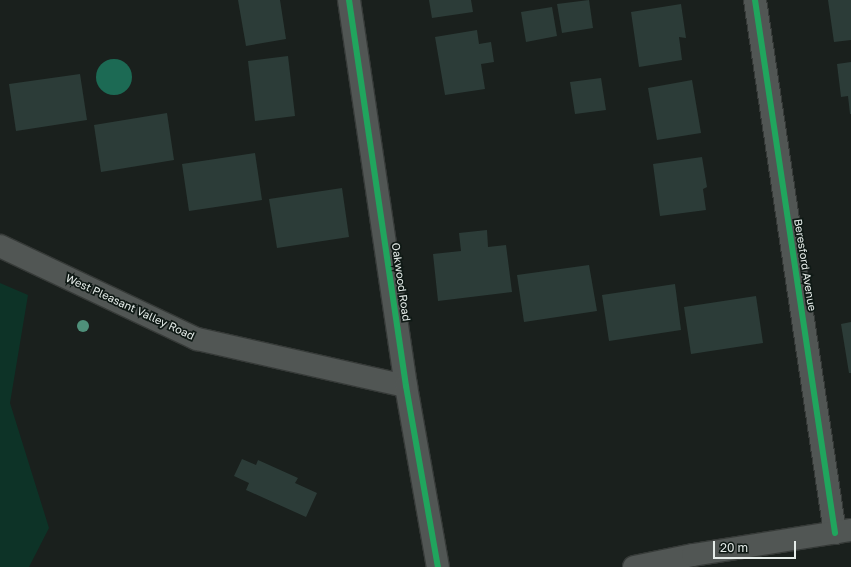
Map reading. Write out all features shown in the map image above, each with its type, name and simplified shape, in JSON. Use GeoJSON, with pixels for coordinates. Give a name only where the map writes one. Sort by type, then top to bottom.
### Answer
{"type":"FeatureCollection","features":[{"type":"Feature","properties":{"kind":"street","name":"Oakwood Road"},"geometry":{"type":"LineString","coordinates":[[349,0],[406,386],[438,567]]}},
{"type":"Feature","properties":{"kind":"street","name":"Beresford Avenue"},"geometry":{"type":"LineString","coordinates":[[755,0],[843,532]]}},
{"type":"Feature","properties":{"kind":"street","name":"West Pleasant Valley Road"},"geometry":{"type":"LineString","coordinates":[[0,246],[197,339],[406,386]]}},
{"type":"Feature","properties":{"kind":"street"},"geometry":{"type":"LineString","coordinates":[[634,567],[693,555],[843,532]]}},
{"type":"Feature","properties":{"kind":"shaded area"},"geometry":{"type":"Polygon","coordinates":[[[118,59],[127,64],[131,70],[131,84],[127,90],[118,95],[110,95],[101,90],[97,84],[96,73],[101,64],[107,60],[118,59]]]}},
{"type":"Feature","properties":{"kind":"shaded area"},"geometry":{"type":"Polygon","coordinates":[[[0,283],[28,295],[10,403],[49,528],[29,567],[0,567],[0,283]]]}},
{"type":"Feature","properties":{"kind":"building"},"geometry":{"type":"Polygon","coordinates":[[[238,0],[280,0],[286,39],[246,46],[238,0]]]}},
{"type":"Feature","properties":{"kind":"building"},"geometry":{"type":"Polygon","coordinates":[[[429,0],[471,0],[473,12],[432,18],[429,0]]]}},
{"type":"Feature","properties":{"kind":"building"},"geometry":{"type":"Polygon","coordinates":[[[589,0],[593,28],[562,33],[557,4],[589,0]]]}},
{"type":"Feature","properties":{"kind":"building"},"geometry":{"type":"Polygon","coordinates":[[[828,0],[851,0],[851,40],[834,42],[828,0]]]}},
{"type":"Feature","properties":{"kind":"building"},"geometry":{"type":"Polygon","coordinates":[[[681,4],[686,38],[679,37],[682,60],[639,67],[631,12],[681,4]]]}},
{"type":"Feature","properties":{"kind":"building"},"geometry":{"type":"Polygon","coordinates":[[[552,7],[557,36],[526,42],[521,12],[552,7]]]}},
{"type":"Feature","properties":{"kind":"building"},"geometry":{"type":"Polygon","coordinates":[[[477,30],[479,44],[491,42],[494,62],[481,64],[485,89],[445,95],[435,37],[477,30]]]}},
{"type":"Feature","properties":{"kind":"building"},"geometry":{"type":"Polygon","coordinates":[[[288,56],[295,116],[255,121],[248,61],[288,56]]]}},
{"type":"Feature","properties":{"kind":"building"},"geometry":{"type":"Polygon","coordinates":[[[851,62],[850,114],[848,96],[841,97],[837,64],[851,62]]]}},
{"type":"Feature","properties":{"kind":"building"},"geometry":{"type":"Polygon","coordinates":[[[80,74],[87,120],[16,131],[9,84],[80,74]]]}},
{"type":"Feature","properties":{"kind":"building"},"geometry":{"type":"Polygon","coordinates":[[[601,78],[606,110],[575,114],[570,82],[601,78]]]}},
{"type":"Feature","properties":{"kind":"building"},"geometry":{"type":"Polygon","coordinates":[[[692,80],[701,133],[657,140],[648,88],[692,80]]]}},
{"type":"Feature","properties":{"kind":"building"},"geometry":{"type":"Polygon","coordinates":[[[167,113],[174,160],[101,172],[94,125],[167,113]]]}},
{"type":"Feature","properties":{"kind":"building"},"geometry":{"type":"Polygon","coordinates":[[[255,153],[262,200],[189,211],[182,164],[255,153]]]}},
{"type":"Feature","properties":{"kind":"building"},"geometry":{"type":"Polygon","coordinates":[[[702,157],[707,187],[703,189],[706,210],[660,216],[653,164],[702,157]]]}},
{"type":"Feature","properties":{"kind":"building"},"geometry":{"type":"Polygon","coordinates":[[[342,188],[349,237],[277,248],[269,199],[342,188]]]}},
{"type":"Feature","properties":{"kind":"building"},"geometry":{"type":"Polygon","coordinates":[[[487,230],[488,247],[506,245],[512,292],[438,301],[433,254],[461,251],[459,233],[487,230]]]}},
{"type":"Feature","properties":{"kind":"building"},"geometry":{"type":"Polygon","coordinates":[[[589,265],[597,311],[524,322],[517,275],[589,265]]]}},
{"type":"Feature","properties":{"kind":"building"},"geometry":{"type":"Polygon","coordinates":[[[675,284],[681,330],[609,341],[602,295],[675,284]]]}},
{"type":"Feature","properties":{"kind":"building"},"geometry":{"type":"Polygon","coordinates":[[[756,296],[763,343],[691,354],[684,307],[756,296]]]}},
{"type":"Feature","properties":{"kind":"building"},"geometry":{"type":"Polygon","coordinates":[[[851,322],[851,373],[849,373],[841,324],[851,322]]]}},
{"type":"Feature","properties":{"kind":"building"},"geometry":{"type":"Polygon","coordinates":[[[242,459],[256,465],[258,460],[298,478],[295,483],[317,493],[306,517],[246,490],[249,483],[234,476],[242,459]]]}},
{"type":"Feature","properties":{"kind":"cycle path"},"geometry":{"type":"LineString","coordinates":[[349,0],[406,386],[438,567]]}},
{"type":"Feature","properties":{"kind":"cycle path"},"geometry":{"type":"LineString","coordinates":[[755,0],[835,533]]}}]}
